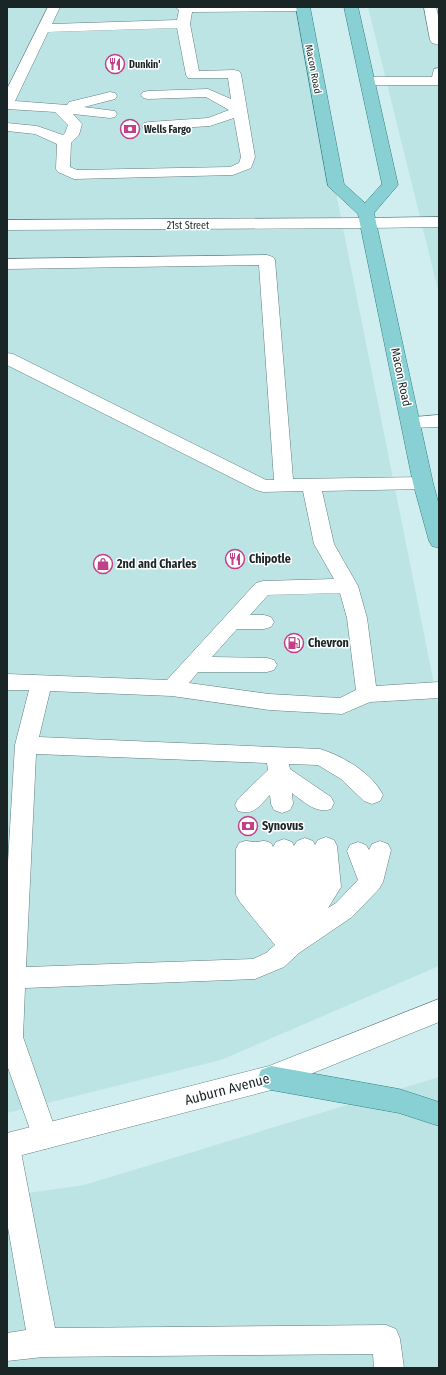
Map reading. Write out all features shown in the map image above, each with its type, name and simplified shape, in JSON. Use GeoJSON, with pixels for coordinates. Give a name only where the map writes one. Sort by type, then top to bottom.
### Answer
{"type":"FeatureCollection","features":[{"type":"Feature","properties":{"kind":"main road","name":"Macon Road"},"geometry":{"type":"LineString","coordinates":[[302,7],[336,186],[368,218],[423,483],[439,541]]}},
{"type":"Feature","properties":{"kind":"main road"},"geometry":{"type":"LineString","coordinates":[[351,7],[390,185],[368,218]]}},
{"type":"Feature","properties":{"kind":"main road"},"geometry":{"type":"LineString","coordinates":[[271,1078],[399,1102],[439,1114]]}},
{"type":"Feature","properties":{"kind":"street","name":"21st Street"},"geometry":{"type":"LineString","coordinates":[[7,225],[368,218]]}},
{"type":"Feature","properties":{"kind":"street","name":"Auburn Avenue"},"geometry":{"type":"LineString","coordinates":[[7,1147],[271,1078],[439,1010]]}},
{"type":"Feature","properties":{"kind":"lane"},"geometry":{"type":"LineString","coordinates":[[54,7],[7,104],[110,111],[59,108]]}},
{"type":"Feature","properties":{"kind":"lane"},"geometry":{"type":"LineString","coordinates":[[59,108],[75,124],[72,135],[64,142],[63,169],[74,175],[233,171],[246,165],[248,156],[234,74],[193,75],[183,24],[183,8],[302,7]]}},
{"type":"Feature","properties":{"kind":"lane"},"geometry":{"type":"LineString","coordinates":[[430,7],[437,40],[439,41]]}},
{"type":"Feature","properties":{"kind":"lane"},"geometry":{"type":"LineString","coordinates":[[44,28],[183,24]]}},
{"type":"Feature","properties":{"kind":"lane"},"geometry":{"type":"LineString","coordinates":[[368,81],[439,79]]}},
{"type":"Feature","properties":{"kind":"lane"},"geometry":{"type":"LineString","coordinates":[[209,106],[241,110],[210,122],[148,110],[209,106]]}},
{"type":"Feature","properties":{"kind":"lane"},"geometry":{"type":"LineString","coordinates":[[7,127],[35,129],[48,133],[64,142]]}},
{"type":"Feature","properties":{"kind":"lane"},"geometry":{"type":"LineString","coordinates":[[368,218],[439,222]]}},
{"type":"Feature","properties":{"kind":"lane"},"geometry":{"type":"LineString","coordinates":[[7,264],[267,260],[284,485]]}},
{"type":"Feature","properties":{"kind":"lane"},"geometry":{"type":"LineString","coordinates":[[7,358],[263,486],[423,483]]}},
{"type":"Feature","properties":{"kind":"lane"},"geometry":{"type":"LineString","coordinates":[[410,422],[439,421]]}},
{"type":"Feature","properties":{"kind":"lane"},"geometry":{"type":"LineString","coordinates":[[312,485],[324,544],[348,586],[349,618],[356,662],[367,694]]}},
{"type":"Feature","properties":{"kind":"lane"},"geometry":{"type":"LineString","coordinates":[[172,688],[263,588],[348,586]]}},
{"type":"Feature","properties":{"kind":"lane"},"geometry":{"type":"LineString","coordinates":[[231,622],[264,622]]}},
{"type":"Feature","properties":{"kind":"lane"},"geometry":{"type":"LineString","coordinates":[[193,664],[267,666]]}},
{"type":"Feature","properties":{"kind":"lane"},"geometry":{"type":"LineString","coordinates":[[7,682],[172,688],[269,702],[342,706],[367,694],[439,690]]}},
{"type":"Feature","properties":{"kind":"lane"},"geometry":{"type":"LineString","coordinates":[[41,683],[26,745],[13,978],[8,1038],[45,1137]]}},
{"type":"Feature","properties":{"kind":"lane"},"geometry":{"type":"LineString","coordinates":[[26,745],[278,765],[320,758],[345,769],[360,790]]}},
{"type":"Feature","properties":{"kind":"lane"},"geometry":{"type":"LineString","coordinates":[[278,765],[283,804]]}},
{"type":"Feature","properties":{"kind":"lane"},"geometry":{"type":"LineString","coordinates":[[278,765],[283,804]]}},
{"type":"Feature","properties":{"kind":"lane"},"geometry":{"type":"LineString","coordinates":[[278,765],[283,804]]}},
{"type":"Feature","properties":{"kind":"lane"},"geometry":{"type":"LineString","coordinates":[[285,848],[289,889],[290,946]]}},
{"type":"Feature","properties":{"kind":"lane"},"geometry":{"type":"LineString","coordinates":[[285,848],[248,895],[290,946]]}},
{"type":"Feature","properties":{"kind":"lane"},"geometry":{"type":"LineString","coordinates":[[285,848],[329,887],[290,946]]}},
{"type":"Feature","properties":{"kind":"lane"},"geometry":{"type":"LineString","coordinates":[[13,978],[255,969],[275,960],[290,946],[344,910],[371,882],[369,851]]}},
{"type":"Feature","properties":{"kind":"lane"},"geometry":{"type":"LineString","coordinates":[[7,1147],[42,1343]]}},
{"type":"Feature","properties":{"kind":"lane"},"geometry":{"type":"LineString","coordinates":[[7,1347],[42,1343],[386,1339],[389,1368]]}},
{"type":"Feature","properties":{"kind":"shaded area"},"geometry":{"type":"Polygon","coordinates":[[[7,7],[299,7],[439,709],[439,966],[221,1060],[7,1113],[7,7]]]}},
{"type":"Feature","properties":{"kind":"shaded area"},"geometry":{"type":"Polygon","coordinates":[[[368,7],[439,7],[439,294],[368,7]]]}},
{"type":"Feature","properties":{"kind":"shaded area"},"geometry":{"type":"Polygon","coordinates":[[[439,1077],[439,1368],[7,1368],[7,1196],[84,1185],[439,1077]]]}},
{"type":"Feature","properties":{"kind":"place","name":"Dunkin'"},"geometry":{"type":"Point","coordinates":[115,64]}},
{"type":"Feature","properties":{"kind":"place","name":"Wells Fargo"},"geometry":{"type":"Point","coordinates":[130,129]}},
{"type":"Feature","properties":{"kind":"place","name":"Chipotle"},"geometry":{"type":"Point","coordinates":[235,559]}},
{"type":"Feature","properties":{"kind":"place","name":"2nd and Charles"},"geometry":{"type":"Point","coordinates":[103,564]}},
{"type":"Feature","properties":{"kind":"place","name":"Chevron"},"geometry":{"type":"Point","coordinates":[294,643]}},
{"type":"Feature","properties":{"kind":"place","name":"Synovus"},"geometry":{"type":"Point","coordinates":[248,826]}}]}
